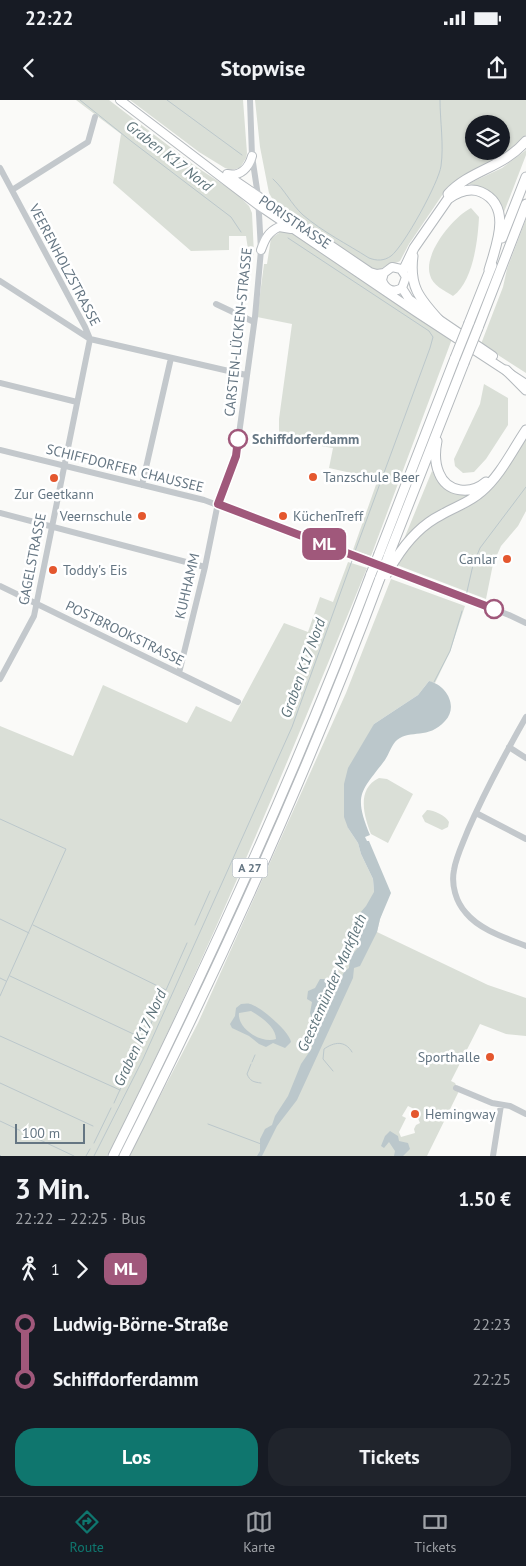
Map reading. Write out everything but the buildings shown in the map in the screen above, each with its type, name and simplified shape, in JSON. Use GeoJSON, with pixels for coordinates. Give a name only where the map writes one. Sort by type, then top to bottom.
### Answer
{"type":"FeatureCollection","features":[{"type":"Feature","properties":{"kind":"highway"},"geometry":{"type":"LineString","coordinates":[[401,269],[439,205],[450,192],[467,179],[507,159],[526,142]]}},
{"type":"Feature","properties":{"kind":"highway","name":"A 27"},"geometry":{"type":"LineString","coordinates":[[124,1156],[202,998],[313,747],[368,611],[379,576],[379,554],[526,177]]}},
{"type":"Feature","properties":{"kind":"highway"},"geometry":{"type":"LineString","coordinates":[[401,269],[448,199],[465,190],[486,194],[494,202],[500,218],[499,232],[490,270]]}},
{"type":"Feature","properties":{"kind":"highway"},"geometry":{"type":"LineString","coordinates":[[391,559],[440,424],[526,204]]}},
{"type":"Feature","properties":{"kind":"highway"},"geometry":{"type":"LineString","coordinates":[[414,248],[412,276],[415,290],[423,303],[439,320]]}},
{"type":"Feature","properties":{"kind":"highway"},"geometry":{"type":"LineString","coordinates":[[506,370],[526,390]]}},
{"type":"Feature","properties":{"kind":"highway"},"geometry":{"type":"LineString","coordinates":[[440,424],[436,446],[438,473],[451,488],[466,491],[472,490],[489,480],[526,426]]}},
{"type":"Feature","properties":{"kind":"highway"},"geometry":{"type":"LineString","coordinates":[[379,576],[391,559],[424,525],[472,499],[487,487],[495,478],[526,426]]}},
{"type":"Feature","properties":{"kind":"highway","name":"A 27"},"geometry":{"type":"LineString","coordinates":[[113,1156],[180,1022],[237,898],[335,668],[379,576]]}},
{"type":"Feature","properties":{"kind":"main road","name":"PORISTRASSE"},"geometry":{"type":"LineString","coordinates":[[120,100],[258,201],[370,272],[383,276]]}},
{"type":"Feature","properties":{"kind":"main road"},"geometry":{"type":"LineString","coordinates":[[223,172],[231,175],[240,173],[247,167],[252,156]]}},
{"type":"Feature","properties":{"kind":"main road","name":"PORISTRASSE"},"geometry":{"type":"LineString","coordinates":[[208,165],[223,172],[295,230],[354,271],[526,384]]}},
{"type":"Feature","properties":{"kind":"main road"},"geometry":{"type":"LineString","coordinates":[[261,250],[266,236],[276,228],[283,226],[295,230]]}},
{"type":"Feature","properties":{"kind":"main road"},"geometry":{"type":"LineString","coordinates":[[383,276],[392,267],[401,269],[406,281],[400,289]]}},
{"type":"Feature","properties":{"kind":"main road","name":"PORISTRASSE"},"geometry":{"type":"LineString","coordinates":[[354,271],[383,276]]}},
{"type":"Feature","properties":{"kind":"main road","name":"PORISTRASSE"},"geometry":{"type":"LineString","coordinates":[[383,276],[387,288],[400,289],[409,299],[526,378]]}},
{"type":"Feature","properties":{"kind":"main road","name":"PORISTRASSE"},"geometry":{"type":"LineString","coordinates":[[400,289],[416,312]]}},
{"type":"Feature","properties":{"kind":"street","name":"CARSTEN-LÜCKEN-STRASSE"},"geometry":{"type":"LineString","coordinates":[[218,504],[236,456],[254,322],[261,250],[258,201],[252,156],[250,100]]}},
{"type":"Feature","properties":{"kind":"street"},"geometry":{"type":"LineString","coordinates":[[12,190],[88,142],[95,117]]}},
{"type":"Feature","properties":{"kind":"street","name":"VEERENHOLZSTRASSE"},"geometry":{"type":"LineString","coordinates":[[0,168],[90,339],[64,466]]}},
{"type":"Feature","properties":{"kind":"street"},"geometry":{"type":"LineString","coordinates":[[0,281],[90,339],[246,375]]}},
{"type":"Feature","properties":{"kind":"street"},"geometry":{"type":"LineString","coordinates":[[216,304],[254,322]]}},
{"type":"Feature","properties":{"kind":"street"},"geometry":{"type":"LineString","coordinates":[[142,485],[171,358]]}},
{"type":"Feature","properties":{"kind":"street"},"geometry":{"type":"LineString","coordinates":[[0,383],[77,402]]}},
{"type":"Feature","properties":{"kind":"street","name":"SCHIFFDORFER CHAUSSEE"},"geometry":{"type":"LineString","coordinates":[[0,450],[218,504],[525,621]]}},
{"type":"Feature","properties":{"kind":"street","name":"GAGELSTRASSE"},"geometry":{"type":"LineString","coordinates":[[0,679],[34,616],[64,466]]}},
{"type":"Feature","properties":{"kind":"street","name":"KUHHAMM"},"geometry":{"type":"LineString","coordinates":[[179,673],[218,504]]}},
{"type":"Feature","properties":{"kind":"street"},"geometry":{"type":"LineString","coordinates":[[0,513],[205,567]]}},
{"type":"Feature","properties":{"kind":"street","name":"POSTBROOKSTRASSE"},"geometry":{"type":"LineString","coordinates":[[0,586],[238,702]]}},
{"type":"Feature","properties":{"kind":"street"},"geometry":{"type":"LineString","coordinates":[[526,717],[476,814],[454,871],[453,884],[456,897],[466,914],[474,922],[526,946]]}},
{"type":"Feature","properties":{"kind":"street"},"geometry":{"type":"LineString","coordinates":[[509,747],[526,758]]}},
{"type":"Feature","properties":{"kind":"street"},"geometry":{"type":"LineString","coordinates":[[476,814],[526,839]]}},
{"type":"Feature","properties":{"kind":"street"},"geometry":{"type":"LineString","coordinates":[[456,1088],[492,1103],[510,1106],[526,1114]]}},
{"type":"Feature","properties":{"kind":"street"},"geometry":{"type":"LineString","coordinates":[[493,1156],[501,1105]]}},
{"type":"Feature","properties":{"kind":"shaded area"},"geometry":{"type":"Polygon","coordinates":[[[76,100],[109,100],[195,166],[236,193],[249,206],[252,213],[254,255],[249,256],[246,236],[229,236],[229,250],[191,251],[113,183],[121,134],[76,100]]]}},
{"type":"Feature","properties":{"kind":"shaded area"},"geometry":{"type":"Polygon","coordinates":[[[130,100],[243,100],[246,158],[240,168],[231,170],[225,168],[199,152],[130,100]]]}},
{"type":"Feature","properties":{"kind":"shaded area"},"geometry":{"type":"Polygon","coordinates":[[[255,100],[526,100],[526,135],[510,150],[510,115],[465,115],[465,160],[496,160],[454,183],[445,191],[397,263],[372,270],[281,209],[282,206],[273,200],[269,193],[260,147],[255,100]]]}},
{"type":"Feature","properties":{"kind":"shaded area"},"geometry":{"type":"Polygon","coordinates":[[[526,150],[526,155],[504,212],[491,192],[468,184],[502,168],[526,150]]]}},
{"type":"Feature","properties":{"kind":"shaded area"},"geometry":{"type":"Polygon","coordinates":[[[471,208],[479,217],[476,248],[470,271],[460,290],[453,296],[433,282],[429,266],[435,247],[441,237],[456,219],[471,208]]]}},
{"type":"Feature","properties":{"kind":"shaded area"},"geometry":{"type":"Polygon","coordinates":[[[526,219],[526,373],[481,344],[526,219]]]}},
{"type":"Feature","properties":{"kind":"shaded area"},"geometry":{"type":"Polygon","coordinates":[[[278,229],[293,231],[452,339],[371,556],[353,550],[378,479],[329,468],[333,448],[279,439],[279,419],[292,324],[257,317],[264,264],[267,264],[271,238],[279,233],[278,229]]]}},
{"type":"Feature","properties":{"kind":"shaded area"},"geometry":{"type":"Polygon","coordinates":[[[484,384],[508,398],[508,425],[486,459],[474,472],[463,473],[455,466],[454,459],[480,404],[484,384]]]}},
{"type":"Feature","properties":{"kind":"shaded area"},"geometry":{"type":"Polygon","coordinates":[[[526,438],[526,511],[518,526],[501,546],[493,564],[486,599],[397,565],[412,543],[430,526],[474,503],[483,496],[501,476],[526,438]]]}},
{"type":"Feature","properties":{"kind":"shaded area"},"geometry":{"type":"Polygon","coordinates":[[[432,471],[448,489],[465,495],[471,495],[421,523],[404,539],[432,471]]]}},
{"type":"Feature","properties":{"kind":"shaded area"},"geometry":{"type":"Polygon","coordinates":[[[348,562],[367,568],[275,791],[211,938],[178,1011],[107,1156],[0,1156],[0,726],[73,756],[103,685],[187,723],[196,706],[231,722],[284,623],[308,632],[320,597],[333,602],[348,562]]]}},
{"type":"Feature","properties":{"kind":"shaded area"},"geometry":{"type":"Polygon","coordinates":[[[391,579],[465,606],[450,652],[435,683],[429,681],[418,695],[374,724],[348,828],[358,843],[373,879],[374,892],[384,907],[377,932],[488,985],[526,998],[526,1036],[506,1034],[480,1024],[451,1081],[455,1083],[459,1091],[427,1156],[129,1156],[198,1023],[346,693],[391,579]],[[408,1106],[402,1116],[406,1118],[399,1132],[401,1137],[415,1133],[416,1125],[420,1123],[414,1109],[408,1106]]]}},
{"type":"Feature","properties":{"kind":"shaded area"},"geometry":{"type":"Polygon","coordinates":[[[379,778],[387,779],[413,794],[388,843],[371,834],[364,811],[367,789],[379,778]]]}},
{"type":"Feature","properties":{"kind":"shaded area"},"geometry":{"type":"Polygon","coordinates":[[[427,810],[436,812],[445,818],[449,822],[448,827],[442,830],[425,822],[422,816],[427,810]]]}},
{"type":"Feature","properties":{"kind":"water"},"geometry":{"type":"Polygon","coordinates":[[[429,681],[441,687],[449,697],[451,709],[449,715],[439,727],[426,732],[408,735],[397,740],[362,794],[362,810],[370,835],[365,837],[369,841],[391,893],[380,919],[377,932],[360,966],[354,968],[353,978],[297,1100],[277,1126],[262,1156],[257,1156],[260,1151],[260,1139],[265,1129],[272,1125],[275,1116],[288,1096],[301,1064],[312,1048],[312,1042],[317,1032],[310,1013],[312,1002],[307,999],[308,991],[315,988],[320,979],[328,979],[332,983],[339,983],[344,972],[349,968],[350,957],[359,944],[354,930],[354,920],[366,906],[374,892],[373,879],[358,843],[348,828],[344,817],[344,784],[348,768],[374,724],[418,695],[429,681]]]}},
{"type":"Feature","properties":{"kind":"water"},"geometry":{"type":"Polygon","coordinates":[[[241,1004],[248,1004],[260,1009],[286,1032],[291,1042],[285,1048],[273,1043],[266,1047],[232,1028],[230,1024],[235,1016],[236,1008],[241,1004]],[[251,1011],[239,1013],[239,1019],[246,1030],[264,1039],[276,1039],[271,1026],[251,1011]]]}},
{"type":"Feature","properties":{"kind":"water"},"geometry":{"type":"Polygon","coordinates":[[[390,1131],[398,1136],[399,1141],[408,1143],[410,1149],[403,1156],[394,1156],[395,1151],[389,1142],[384,1148],[381,1146],[385,1136],[390,1131]]]}},
{"type":"Feature","properties":{"kind":"waterway","name":"Graben K17 Nord"},"geometry":{"type":"LineString","coordinates":[[80,100],[231,217],[241,232]]}},
{"type":"Feature","properties":{"kind":"waterway"},"geometry":{"type":"LineString","coordinates":[[167,100],[242,155]]}},
{"type":"Feature","properties":{"kind":"waterway"},"geometry":{"type":"LineString","coordinates":[[273,179],[299,211],[319,227],[369,258],[375,260],[386,259],[397,250],[404,240],[428,199],[439,174],[442,150],[440,100]]}},
{"type":"Feature","properties":{"kind":"waterway","name":"Graben K17 Nord"},"geometry":{"type":"LineString","coordinates":[[288,238],[429,331],[433,337],[354,554]]}},
{"type":"Feature","properties":{"kind":"waterway","name":"Geestemünder Markfleth"},"geometry":{"type":"LineString","coordinates":[[466,596],[473,565],[480,548],[526,487]]}},
{"type":"Feature","properties":{"kind":"waterway","name":"Graben K17 Nord"},"geometry":{"type":"LineString","coordinates":[[94,1156],[143,1059],[292,727],[353,558]]}},
{"type":"Feature","properties":{"kind":"waterway","name":"Geestemünder Markfleth"},"geometry":{"type":"LineString","coordinates":[[434,682],[450,651],[462,611]]}},
{"type":"Feature","properties":{"kind":"waterway"},"geometry":{"type":"LineString","coordinates":[[0,819],[66,849],[0,996]]}},
{"type":"Feature","properties":{"kind":"waterway"},"geometry":{"type":"LineString","coordinates":[[195,925],[210,891]]}},
{"type":"Feature","properties":{"kind":"waterway"},"geometry":{"type":"LineString","coordinates":[[0,919],[29,933]]}},
{"type":"Feature","properties":{"kind":"waterway"},"geometry":{"type":"LineString","coordinates":[[33,925],[166,990],[187,943]]}},
{"type":"Feature","properties":{"kind":"waterway"},"geometry":{"type":"LineString","coordinates":[[10,976],[144,1039],[162,999]]}},
{"type":"Feature","properties":{"kind":"waterway"},"geometry":{"type":"LineString","coordinates":[[0,978],[6,981]]}},
{"type":"Feature","properties":{"kind":"waterway"},"geometry":{"type":"LineString","coordinates":[[0,1036],[120,1090]]}},
{"type":"Feature","properties":{"kind":"waterway"},"geometry":{"type":"LineString","coordinates":[[126,1077],[144,1039]]}},
{"type":"Feature","properties":{"kind":"waterway"},"geometry":{"type":"LineString","coordinates":[[333,1071],[323,1059],[324,1049],[339,1043],[346,1045],[352,1052]]}},
{"type":"Feature","properties":{"kind":"waterway"},"geometry":{"type":"LineString","coordinates":[[252,1062],[255,1055]]}},
{"type":"Feature","properties":{"kind":"waterway"},"geometry":{"type":"LineString","coordinates":[[251,1064],[248,1076],[252,1081],[261,1083]]}},
{"type":"Feature","properties":{"kind":"waterway"},"geometry":{"type":"LineString","coordinates":[[0,1083],[93,1126]]}},
{"type":"Feature","properties":{"kind":"waterway"},"geometry":{"type":"LineString","coordinates":[[114,1103],[123,1083]]}},
{"type":"Feature","properties":{"kind":"waterway"},"geometry":{"type":"LineString","coordinates":[[94,1143],[111,1108]]}},
{"type":"Feature","properties":{"kind":"waterway"},"geometry":{"type":"LineString","coordinates":[[0,1121],[74,1156]]}},
{"type":"Feature","properties":{"kind":"waterway"},"geometry":{"type":"LineString","coordinates":[[208,1124],[261,1144]]}},
{"type":"Feature","properties":{"kind":"waterway"},"geometry":{"type":"LineString","coordinates":[[86,1156],[90,1149]]}},
{"type":"Feature","properties":{"kind":"bus line","name":"ML"},"geometry":{"type":"LineString","coordinates":[[238,439],[234,463],[218,504],[494,609]]}},
{"type":"Feature","properties":{"kind":"place","name":"Schiffdorferdamm"},"geometry":{"type":"Point","coordinates":[238,439]}},
{"type":"Feature","properties":{"kind":"place","name":"Tanzschule Beer"},"geometry":{"type":"Point","coordinates":[313,477]}},
{"type":"Feature","properties":{"kind":"place","name":"Zur Geetkann"},"geometry":{"type":"Point","coordinates":[54,478]}},
{"type":"Feature","properties":{"kind":"place","name":"Veernschule"},"geometry":{"type":"Point","coordinates":[142,516]}},
{"type":"Feature","properties":{"kind":"place","name":"KüchenTreff"},"geometry":{"type":"Point","coordinates":[283,516]}},
{"type":"Feature","properties":{"kind":"place","name":"Canlar"},"geometry":{"type":"Point","coordinates":[507,559]}},
{"type":"Feature","properties":{"kind":"place","name":"Toddy's Eis"},"geometry":{"type":"Point","coordinates":[53,570]}},
{"type":"Feature","properties":{"kind":"place","name":"Sporthalle"},"geometry":{"type":"Point","coordinates":[490,1057]}},
{"type":"Feature","properties":{"kind":"place","name":"Hemingway"},"geometry":{"type":"Point","coordinates":[415,1114]}}]}
